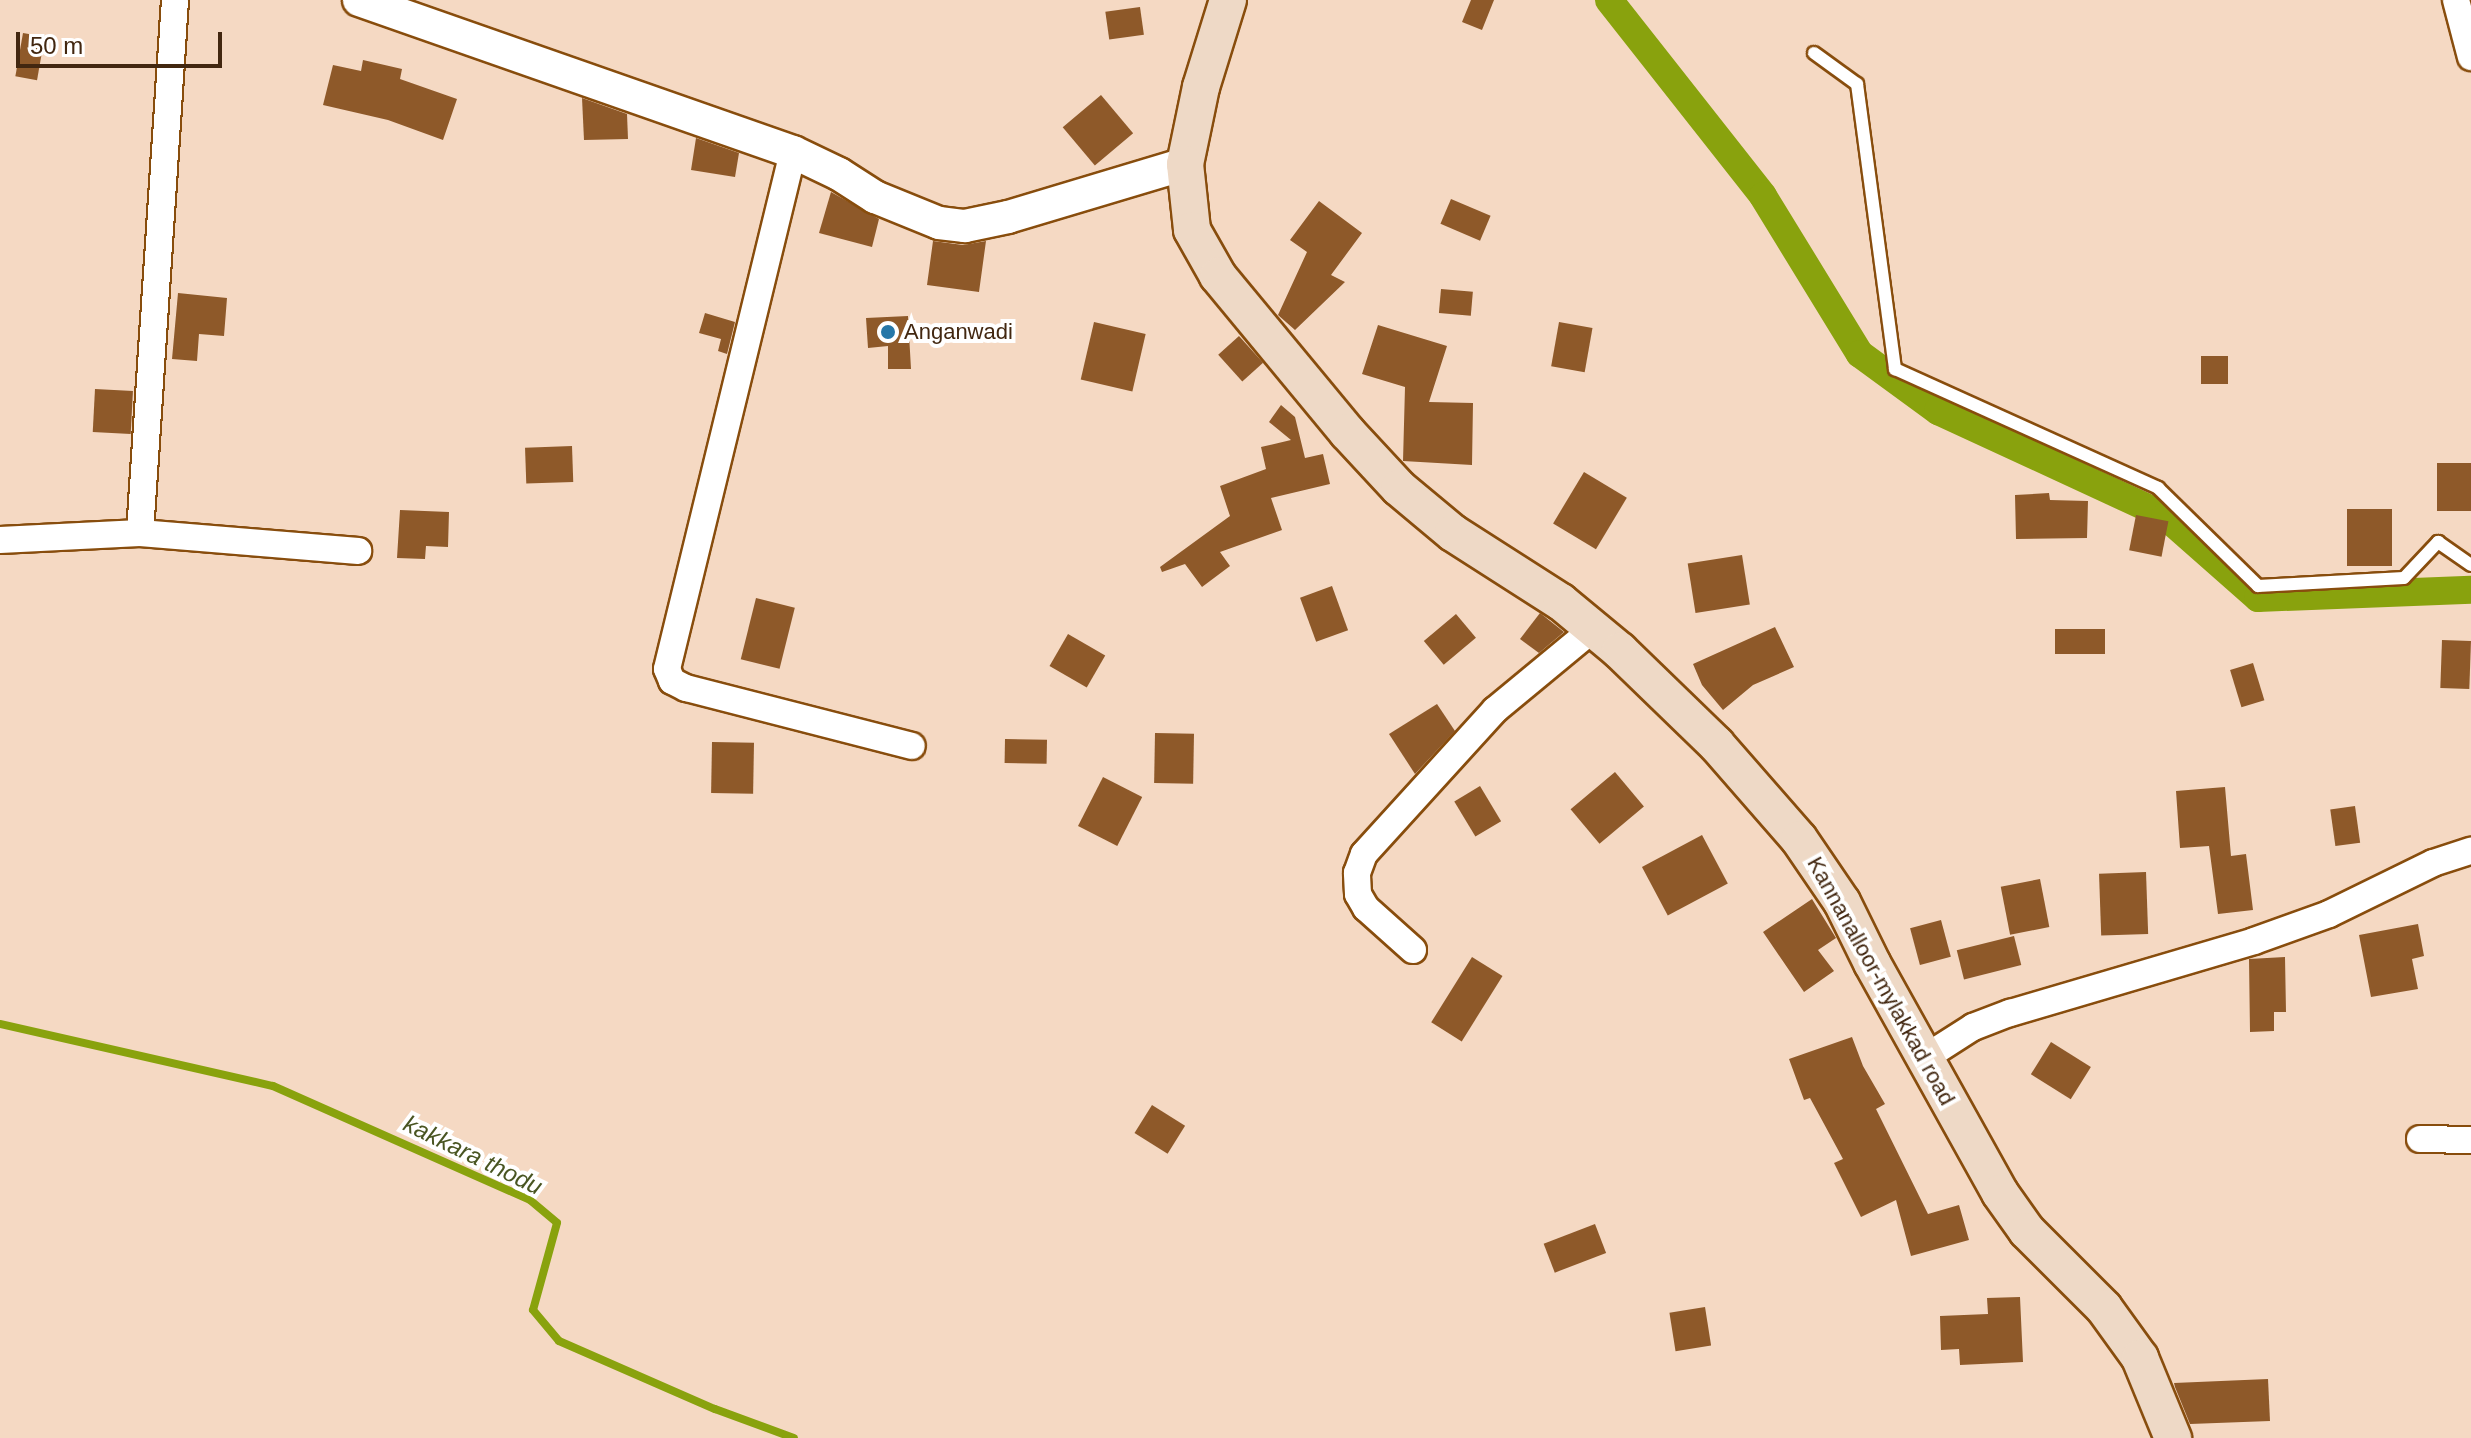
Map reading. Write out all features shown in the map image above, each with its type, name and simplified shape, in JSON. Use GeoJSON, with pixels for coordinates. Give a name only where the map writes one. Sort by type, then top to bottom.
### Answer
{"type":"FeatureCollection","features":[{"type":"Feature","properties":{"kind":"main road","name":"Kannanalloor-mylakkad road"},"geometry":{"type":"LineString","coordinates":[[1228,0],[1201,87],[1185,164],[1192,230],[1218,276],[1347,432],[1399,488],[1453,533],[1561,602],[1593,629],[1716,744],[1815,858],[2000,1193],[2027,1231],[2104,1308],[2140,1358],[2173,1438]]}},
{"type":"Feature","properties":{"kind":"street"},"geometry":{"type":"LineString","coordinates":[[140,533],[175,0]]}},
{"type":"Feature","properties":{"kind":"street"},"geometry":{"type":"LineString","coordinates":[[359,0],[793,152],[909,213],[939,223],[965,226],[1185,164]]}},
{"type":"Feature","properties":{"kind":"street"},"geometry":{"type":"LineString","coordinates":[[2456,0],[2471,57]]}},
{"type":"Feature","properties":{"kind":"street"},"geometry":{"type":"LineString","coordinates":[[793,152],[667,669],[672,681],[686,688],[912,746]]}},
{"type":"Feature","properties":{"kind":"street"},"geometry":{"type":"LineString","coordinates":[[0,540],[140,533],[358,551]]}},
{"type":"Feature","properties":{"kind":"street"},"geometry":{"type":"LineString","coordinates":[[1413,950],[1366,908],[1358,894],[1357,873],[1364,854],[1495,710],[1593,629]]}},
{"type":"Feature","properties":{"kind":"street"},"geometry":{"type":"LineString","coordinates":[[1926,1057],[1973,1027],[2254,941],[2329,914],[2433,863],[2471,851]]}},
{"type":"Feature","properties":{"kind":"street"},"geometry":{"type":"LineString","coordinates":[[2420,1139],[2471,1140]]}},
{"type":"Feature","properties":{"kind":"lane"},"geometry":{"type":"LineString","coordinates":[[1814,53],[1857,84],[1895,369],[2158,488],[2258,586],[2404,578],[2438,542],[2471,565]]}},
{"type":"Feature","properties":{"kind":"building"},"geometry":{"type":"Polygon","coordinates":[[[1471,0],[1494,0],[1482,30],[1462,22],[1471,0]]]}},
{"type":"Feature","properties":{"kind":"building"},"geometry":{"type":"Polygon","coordinates":[[[1140,7],[1144,35],[1109,40],[1105,12],[1140,7]]]}},
{"type":"Feature","properties":{"kind":"building"},"geometry":{"type":"Polygon","coordinates":[[[23,33],[45,37],[37,80],[15,76],[23,33]]]}},
{"type":"Feature","properties":{"kind":"building"},"geometry":{"type":"Polygon","coordinates":[[[363,60],[402,69],[400,79],[457,99],[443,140],[388,120],[323,105],[333,65],[361,71],[363,60]]]}},
{"type":"Feature","properties":{"kind":"building"},"geometry":{"type":"Polygon","coordinates":[[[1101,95],[1133,133],[1095,165],[1063,127],[1101,95]]]}},
{"type":"Feature","properties":{"kind":"building"},"geometry":{"type":"Polygon","coordinates":[[[582,98],[627,114],[628,139],[584,140],[582,98]]]}},
{"type":"Feature","properties":{"kind":"building"},"geometry":{"type":"Polygon","coordinates":[[[696,138],[739,153],[735,177],[691,170],[696,138]]]}},
{"type":"Feature","properties":{"kind":"building"},"geometry":{"type":"Polygon","coordinates":[[[831,192],[879,219],[872,247],[819,233],[831,192]]]}},
{"type":"Feature","properties":{"kind":"building"},"geometry":{"type":"Polygon","coordinates":[[[1451,199],[1491,216],[1480,241],[1440,224],[1451,199]]]}},
{"type":"Feature","properties":{"kind":"building"},"geometry":{"type":"Polygon","coordinates":[[[1319,201],[1362,233],[1331,275],[1345,282],[1295,330],[1278,315],[1307,252],[1290,240],[1319,201]]]}},
{"type":"Feature","properties":{"kind":"building"},"geometry":{"type":"Polygon","coordinates":[[[933,241],[963,245],[986,241],[979,292],[927,285],[933,241]]]}},
{"type":"Feature","properties":{"kind":"building"},"geometry":{"type":"Polygon","coordinates":[[[1441,289],[1473,292],[1471,316],[1439,313],[1441,289]]]}},
{"type":"Feature","properties":{"kind":"building"},"geometry":{"type":"Polygon","coordinates":[[[178,293],[227,298],[224,336],[199,334],[197,361],[172,359],[178,293]]]}},
{"type":"Feature","properties":{"kind":"building"},"geometry":{"type":"Polygon","coordinates":[[[705,313],[735,322],[727,354],[718,351],[721,339],[699,333],[705,313]]]}},
{"type":"Feature","properties":{"kind":"building","name":"Anganwadi"},"geometry":{"type":"Polygon","coordinates":[[[908,316],[911,369],[888,369],[888,346],[868,348],[866,318],[908,316]]]}},
{"type":"Feature","properties":{"kind":"building"},"geometry":{"type":"Polygon","coordinates":[[[1094,322],[1146,334],[1132,391],[1081,379],[1094,322]]]}},
{"type":"Feature","properties":{"kind":"building"},"geometry":{"type":"Polygon","coordinates":[[[1559,322],[1592,328],[1585,372],[1551,366],[1559,322]]]}},
{"type":"Feature","properties":{"kind":"building"},"geometry":{"type":"Polygon","coordinates":[[[1378,325],[1447,346],[1429,402],[1473,403],[1472,465],[1403,461],[1405,387],[1362,374],[1378,325]]]}},
{"type":"Feature","properties":{"kind":"building"},"geometry":{"type":"Polygon","coordinates":[[[1239,336],[1263,363],[1242,381],[1218,355],[1239,336]]]}},
{"type":"Feature","properties":{"kind":"building"},"geometry":{"type":"Polygon","coordinates":[[[2201,356],[2228,356],[2228,384],[2201,384],[2201,356]]]}},
{"type":"Feature","properties":{"kind":"building"},"geometry":{"type":"Polygon","coordinates":[[[95,389],[133,391],[131,434],[93,432],[95,389]]]}},
{"type":"Feature","properties":{"kind":"building"},"geometry":{"type":"Polygon","coordinates":[[[1281,405],[1295,417],[1305,458],[1323,454],[1330,484],[1271,498],[1282,530],[1220,552],[1230,566],[1202,587],[1185,564],[1162,572],[1160,567],[1230,516],[1220,486],[1266,469],[1261,447],[1291,440],[1269,422],[1281,405]]]}},
{"type":"Feature","properties":{"kind":"building"},"geometry":{"type":"Polygon","coordinates":[[[572,446],[573,482],[526,484],[525,448],[572,446]]]}},
{"type":"Feature","properties":{"kind":"building"},"geometry":{"type":"Polygon","coordinates":[[[2437,463],[2471,463],[2471,511],[2437,511],[2437,463]]]}},
{"type":"Feature","properties":{"kind":"building"},"geometry":{"type":"Polygon","coordinates":[[[1584,472],[1627,498],[1596,549],[1553,523],[1584,472]]]}},
{"type":"Feature","properties":{"kind":"building"},"geometry":{"type":"Polygon","coordinates":[[[2049,493],[2050,500],[2088,501],[2087,538],[2016,539],[2015,495],[2049,493]]]}},
{"type":"Feature","properties":{"kind":"building"},"geometry":{"type":"Polygon","coordinates":[[[2347,509],[2392,509],[2392,566],[2347,566],[2347,509]]]}},
{"type":"Feature","properties":{"kind":"building"},"geometry":{"type":"Polygon","coordinates":[[[400,510],[449,512],[448,547],[426,546],[425,559],[397,558],[400,510]]]}},
{"type":"Feature","properties":{"kind":"building"},"geometry":{"type":"Polygon","coordinates":[[[2136,515],[2168,521],[2162,557],[2129,550],[2136,515]]]}},
{"type":"Feature","properties":{"kind":"building"},"geometry":{"type":"Polygon","coordinates":[[[1742,555],[1750,604],[1695,613],[1688,564],[1742,555]]]}},
{"type":"Feature","properties":{"kind":"building"},"geometry":{"type":"Polygon","coordinates":[[[1332,586],[1348,630],[1316,642],[1300,598],[1332,586]]]}},
{"type":"Feature","properties":{"kind":"building"},"geometry":{"type":"Polygon","coordinates":[[[756,598],[795,608],[780,669],[741,659],[756,598]]]}},
{"type":"Feature","properties":{"kind":"building"},"geometry":{"type":"Polygon","coordinates":[[[1540,613],[1564,632],[1539,653],[1520,639],[1540,613]]]}},
{"type":"Feature","properties":{"kind":"building"},"geometry":{"type":"Polygon","coordinates":[[[1456,614],[1476,638],[1444,665],[1424,641],[1456,614]]]}},
{"type":"Feature","properties":{"kind":"building"},"geometry":{"type":"Polygon","coordinates":[[[1775,627],[1794,667],[1753,685],[1723,710],[1702,685],[1693,664],[1775,627]]]}},
{"type":"Feature","properties":{"kind":"building"},"geometry":{"type":"Polygon","coordinates":[[[2055,629],[2105,629],[2105,654],[2055,654],[2055,629]]]}},
{"type":"Feature","properties":{"kind":"building"},"geometry":{"type":"Polygon","coordinates":[[[1068,634],[1105,656],[1087,688],[1050,666],[1068,634]]]}},
{"type":"Feature","properties":{"kind":"building"},"geometry":{"type":"Polygon","coordinates":[[[2442,640],[2471,641],[2469,689],[2440,688],[2442,640]]]}},
{"type":"Feature","properties":{"kind":"building"},"geometry":{"type":"Polygon","coordinates":[[[2253,663],[2264,700],[2241,707],[2230,670],[2253,663]]]}},
{"type":"Feature","properties":{"kind":"building"},"geometry":{"type":"Polygon","coordinates":[[[1437,704],[1455,731],[1415,774],[1389,734],[1437,704]]]}},
{"type":"Feature","properties":{"kind":"building"},"geometry":{"type":"Polygon","coordinates":[[[1155,733],[1194,734],[1193,784],[1154,783],[1155,733]]]}},
{"type":"Feature","properties":{"kind":"building"},"geometry":{"type":"Polygon","coordinates":[[[1005,739],[1047,740],[1047,764],[1005,763],[1005,739]]]}},
{"type":"Feature","properties":{"kind":"building"},"geometry":{"type":"Polygon","coordinates":[[[712,742],[754,743],[753,794],[711,793],[712,742]]]}},
{"type":"Feature","properties":{"kind":"building"},"geometry":{"type":"Polygon","coordinates":[[[1615,772],[1644,806],[1599,844],[1571,809],[1615,772]]]}},
{"type":"Feature","properties":{"kind":"building"},"geometry":{"type":"Polygon","coordinates":[[[1103,777],[1142,797],[1117,846],[1078,826],[1103,777]]]}},
{"type":"Feature","properties":{"kind":"building"},"geometry":{"type":"Polygon","coordinates":[[[1480,786],[1501,821],[1475,837],[1454,801],[1480,786]]]}},
{"type":"Feature","properties":{"kind":"building"},"geometry":{"type":"Polygon","coordinates":[[[2225,787],[2231,856],[2246,854],[2253,910],[2218,914],[2209,846],[2180,848],[2176,791],[2225,787]]]}},
{"type":"Feature","properties":{"kind":"building"},"geometry":{"type":"Polygon","coordinates":[[[2355,806],[2360,843],[2335,846],[2330,809],[2355,806]]]}},
{"type":"Feature","properties":{"kind":"building"},"geometry":{"type":"Polygon","coordinates":[[[1702,835],[1728,884],[1668,915],[1642,867],[1702,835]]]}},
{"type":"Feature","properties":{"kind":"building"},"geometry":{"type":"Polygon","coordinates":[[[2146,872],[2148,934],[2101,936],[2099,874],[2146,872]]]}},
{"type":"Feature","properties":{"kind":"building"},"geometry":{"type":"Polygon","coordinates":[[[2040,879],[2049,927],[2010,935],[2001,887],[2040,879]]]}},
{"type":"Feature","properties":{"kind":"building"},"geometry":{"type":"Polygon","coordinates":[[[1812,899],[1836,938],[1818,950],[1834,971],[1804,992],[1763,932],[1812,899]]]}},
{"type":"Feature","properties":{"kind":"building"},"geometry":{"type":"Polygon","coordinates":[[[1941,920],[1951,957],[1920,965],[1910,928],[1941,920]]]}},
{"type":"Feature","properties":{"kind":"building"},"geometry":{"type":"Polygon","coordinates":[[[2418,924],[2424,956],[2412,959],[2418,989],[2371,997],[2359,935],[2418,924]]]}},
{"type":"Feature","properties":{"kind":"building"},"geometry":{"type":"Polygon","coordinates":[[[2014,936],[2021,965],[1964,979],[1957,950],[2014,936]]]}},
{"type":"Feature","properties":{"kind":"building"},"geometry":{"type":"Polygon","coordinates":[[[1472,957],[1503,976],[1462,1041],[1431,1022],[1472,957]]]}},
{"type":"Feature","properties":{"kind":"building"},"geometry":{"type":"Polygon","coordinates":[[[2285,957],[2286,1012],[2274,1012],[2274,1031],[2250,1032],[2249,959],[2285,957]]]}},
{"type":"Feature","properties":{"kind":"building"},"geometry":{"type":"Polygon","coordinates":[[[1852,1037],[1863,1066],[1885,1104],[1876,1109],[1928,1214],[1959,1205],[1969,1240],[1911,1256],[1896,1200],[1861,1217],[1834,1163],[1843,1159],[1810,1098],[1804,1100],[1789,1059],[1852,1037]]]}},
{"type":"Feature","properties":{"kind":"building"},"geometry":{"type":"Polygon","coordinates":[[[2051,1042],[2091,1067],[2071,1099],[2031,1074],[2051,1042]]]}},
{"type":"Feature","properties":{"kind":"building"},"geometry":{"type":"Polygon","coordinates":[[[1152,1105],[1185,1126],[1168,1154],[1135,1133],[1152,1105]]]}},
{"type":"Feature","properties":{"kind":"building"},"geometry":{"type":"Polygon","coordinates":[[[1595,1224],[1606,1253],[1555,1273],[1544,1244],[1595,1224]]]}},
{"type":"Feature","properties":{"kind":"building"},"geometry":{"type":"Polygon","coordinates":[[[2020,1297],[2023,1362],[1960,1365],[1959,1349],[1941,1350],[1940,1316],[1988,1314],[1987,1298],[2020,1297]]]}},
{"type":"Feature","properties":{"kind":"building"},"geometry":{"type":"Polygon","coordinates":[[[1705,1307],[1711,1346],[1676,1351],[1669,1313],[1705,1307]]]}},
{"type":"Feature","properties":{"kind":"building"},"geometry":{"type":"Polygon","coordinates":[[[2268,1379],[2270,1421],[2190,1424],[2174,1383],[2268,1379]]]}},
{"type":"Feature","properties":{"kind":"waterway"},"geometry":{"type":"LineString","coordinates":[[1609,0],[1763,196],[1860,354],[1938,411],[2165,516],[2258,598],[2471,590]]}},
{"type":"Feature","properties":{"kind":"waterway","name":"kakkara thodu"},"geometry":{"type":"LineString","coordinates":[[0,1024],[273,1086],[530,1200],[557,1223],[533,1310],[559,1341],[715,1409],[794,1438]]}},
{"type":"Feature","properties":{"kind":"place","name":"Anganwadi"},"geometry":{"type":"Point","coordinates":[888,332]}}]}
